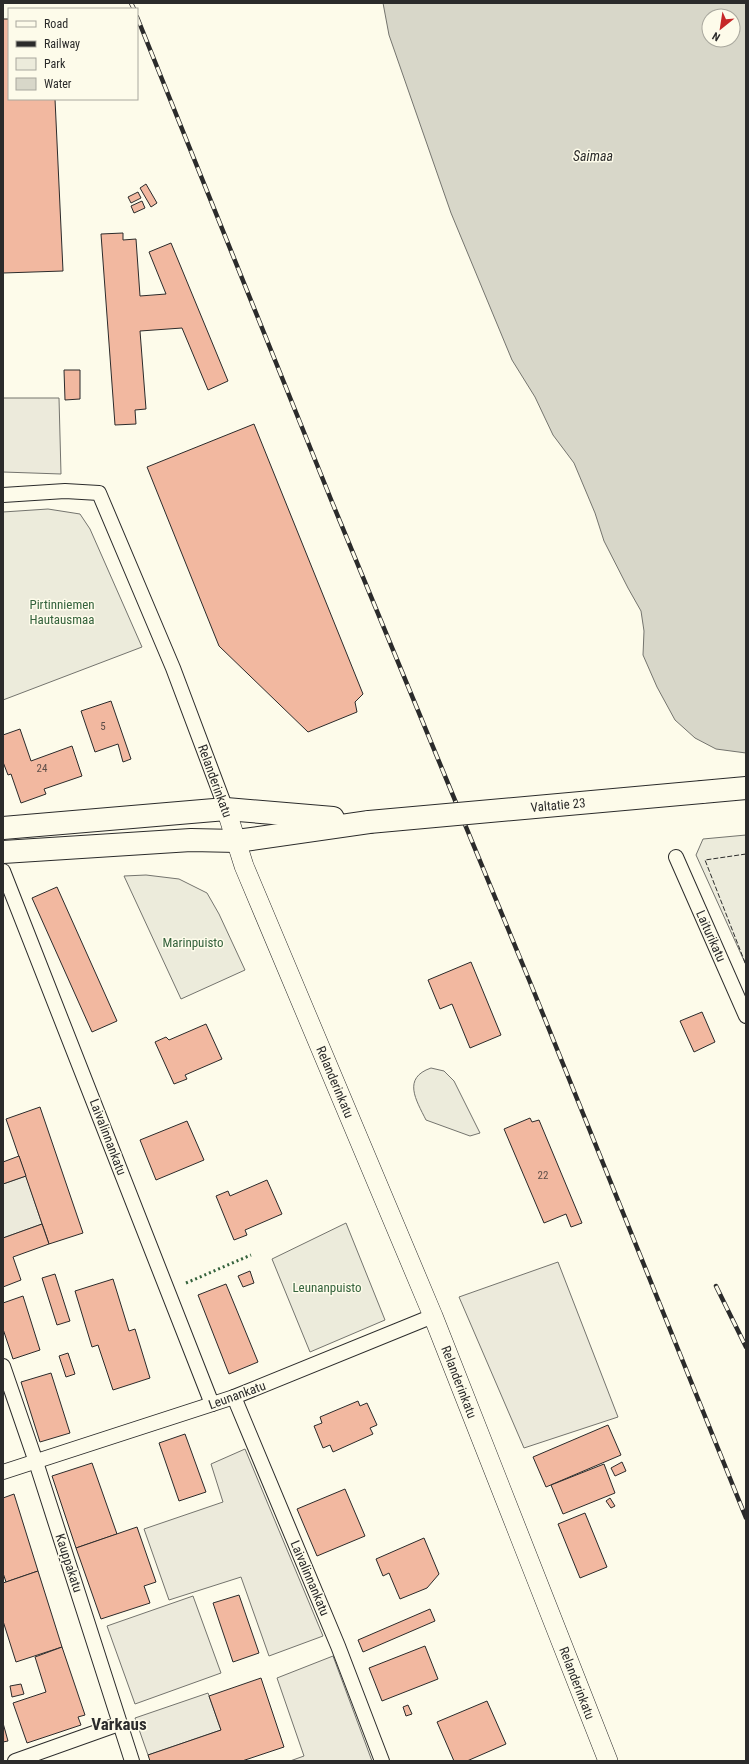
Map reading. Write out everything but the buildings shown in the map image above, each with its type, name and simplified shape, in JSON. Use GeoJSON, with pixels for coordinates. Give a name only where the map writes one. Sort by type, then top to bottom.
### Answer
{"type":"FeatureCollection","features":[{"type":"Feature","properties":{"kind":"highway","name":"Valtatie 23"},"geometry":{"type":"LineString","coordinates":[[3,852],[191,840],[237,841],[362,822],[746,788]]}},
{"type":"Feature","properties":{"kind":"highway","name":"Valtatie 23"},"geometry":{"type":"LineString","coordinates":[[3,828],[226,809],[362,822]]}},
{"type":"Feature","properties":{"kind":"main road","name":"Relanderinkatu"},"geometry":{"type":"LineString","coordinates":[[226,809],[244,866],[433,1316],[608,1761]]}},
{"type":"Feature","properties":{"kind":"street","name":"Relanderinkatu"},"geometry":{"type":"LineString","coordinates":[[3,495],[65,491],[99,493],[172,668],[226,809]]}},
{"type":"Feature","properties":{"kind":"street","name":"Laiturikatu"},"geometry":{"type":"LineString","coordinates":[[676,857],[746,1016]]}},
{"type":"Feature","properties":{"kind":"street","name":"Laivalinnankatu"},"geometry":{"type":"LineString","coordinates":[[3,871],[212,1404]]}},
{"type":"Feature","properties":{"kind":"street","name":"Leunankatu"},"geometry":{"type":"LineString","coordinates":[[3,1472],[234,1397],[433,1316]]}},
{"type":"Feature","properties":{"kind":"street","name":"Kauppakatu"},"geometry":{"type":"LineString","coordinates":[[3,1366],[36,1462],[132,1761]]}},
{"type":"Feature","properties":{"kind":"street","name":"Laivalinnankatu"},"geometry":{"type":"LineString","coordinates":[[234,1397],[338,1646],[382,1761]]}},
{"type":"Feature","properties":{"kind":"street"},"geometry":{"type":"LineString","coordinates":[[15,1761],[119,1724]]}},
{"type":"Feature","properties":{"kind":"green space","name":"Pirtinniemen Hautausmaa"},"geometry":{"type":"Polygon","coordinates":[[[48,509],[80,514],[90,529],[142,647],[3,700],[3,512],[48,509]]]}},
{"type":"Feature","properties":{"kind":"green space"},"geometry":{"type":"Polygon","coordinates":[[[746,835],[746,965],[696,855],[703,839],[746,835]]]}},
{"type":"Feature","properties":{"kind":"green space","name":"Marinpuisto"},"geometry":{"type":"Polygon","coordinates":[[[146,875],[179,879],[207,893],[219,914],[245,970],[181,999],[124,876],[146,875]]]}},
{"type":"Feature","properties":{"kind":"green space"},"geometry":{"type":"Polygon","coordinates":[[[431,1068],[444,1071],[454,1081],[480,1133],[470,1136],[426,1120],[418,1105],[414,1084],[422,1072],[431,1068]]]}},
{"type":"Feature","properties":{"kind":"green space","name":"Leunanpuisto"},"geometry":{"type":"Polygon","coordinates":[[[346,1223],[385,1320],[310,1352],[272,1259],[346,1223]]]}},
{"type":"Feature","properties":{"kind":"shaded area"},"geometry":{"type":"Polygon","coordinates":[[[3,398],[59,398],[61,474],[3,472],[3,398]]]}},
{"type":"Feature","properties":{"kind":"shaded area"},"geometry":{"type":"Polygon","coordinates":[[[26,1176],[42,1224],[3,1238],[3,1184],[26,1176]]]}},
{"type":"Feature","properties":{"kind":"shaded area"},"geometry":{"type":"Polygon","coordinates":[[[558,1262],[618,1417],[524,1448],[459,1297],[558,1262]]]}},
{"type":"Feature","properties":{"kind":"shaded area"},"geometry":{"type":"Polygon","coordinates":[[[245,1449],[323,1636],[269,1656],[241,1577],[169,1600],[144,1529],[223,1502],[211,1464],[245,1449]]]}},
{"type":"Feature","properties":{"kind":"shaded area"},"geometry":{"type":"Polygon","coordinates":[[[193,1596],[221,1673],[135,1704],[107,1626],[193,1596]]]}},
{"type":"Feature","properties":{"kind":"shaded area"},"geometry":{"type":"Polygon","coordinates":[[[333,1656],[372,1761],[290,1761],[304,1756],[277,1678],[333,1656]]]}},
{"type":"Feature","properties":{"kind":"shaded area"},"geometry":{"type":"Polygon","coordinates":[[[208,1693],[221,1730],[148,1755],[135,1718],[208,1693]]]}},
{"type":"Feature","properties":{"kind":"water","name":"Saimaa"},"geometry":{"type":"Polygon","coordinates":[[[383,3],[746,3],[746,753],[716,749],[695,738],[675,720],[657,687],[643,655],[644,631],[641,611],[604,541],[595,513],[574,463],[553,435],[535,397],[512,360],[451,213],[389,35],[383,3]]]}},
{"type":"Feature","properties":{"kind":"railway"},"geometry":{"type":"LineString","coordinates":[[131,3],[134,8]]}},
{"type":"Feature","properties":{"kind":"railway"},"geometry":{"type":"LineString","coordinates":[[138,19],[332,502],[532,987],[746,1518]]}},
{"type":"Feature","properties":{"kind":"railway"},"geometry":{"type":"LineString","coordinates":[[716,1286],[746,1347]]}},
{"type":"Feature","properties":{"kind":"hedge"},"geometry":{"type":"LineString","coordinates":[[186,1283],[251,1255]]}},
{"type":"Feature","properties":{"kind":"fence"},"geometry":{"type":"LineString","coordinates":[[746,854],[705,860],[746,965]]}},
{"type":"Feature","properties":{"kind":"district","name":"Varkaus"},"geometry":{"type":"Point","coordinates":[119,1724]}}]}
